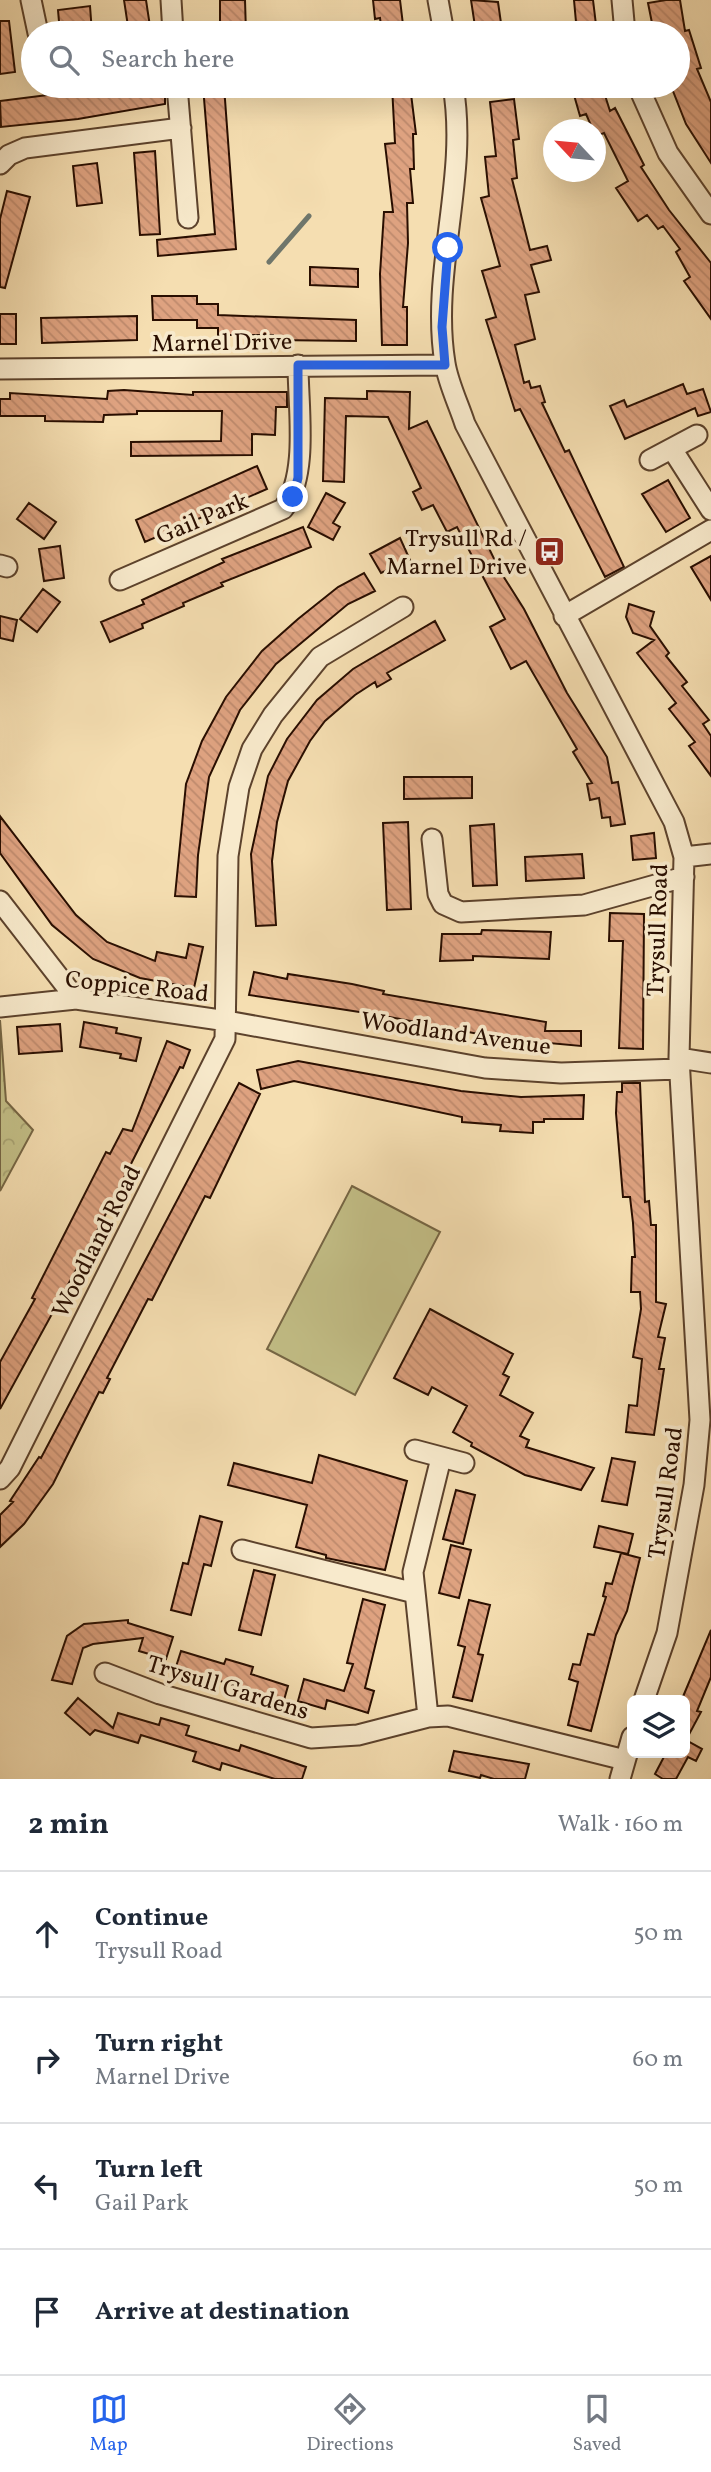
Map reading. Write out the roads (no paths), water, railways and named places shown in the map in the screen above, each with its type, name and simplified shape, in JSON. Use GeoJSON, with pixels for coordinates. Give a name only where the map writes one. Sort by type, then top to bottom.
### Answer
{"type":"FeatureCollection","features":[{"type":"Feature","properties":{"kind":"street"},"geometry":{"type":"LineString","coordinates":[[31,0],[35,21]]}},
{"type":"Feature","properties":{"kind":"street"},"geometry":{"type":"LineString","coordinates":[[171,0],[172,21]]}},
{"type":"Feature","properties":{"kind":"street"},"geometry":{"type":"LineString","coordinates":[[438,0],[442,21]]}},
{"type":"Feature","properties":{"kind":"street"},"geometry":{"type":"LineString","coordinates":[[622,0],[624,21]]}},
{"type":"Feature","properties":{"kind":"street"},"geometry":{"type":"LineString","coordinates":[[178,98],[188,218]]}},
{"type":"Feature","properties":{"kind":"street","name":"Trysull Road"},"geometry":{"type":"LineString","coordinates":[[454,98],[457,133],[442,327],[445,365],[465,424],[674,822],[684,857],[679,1064],[705,1422],[667,1633],[647,1695]]}},
{"type":"Feature","properties":{"kind":"street"},"geometry":{"type":"LineString","coordinates":[[643,98],[668,153],[711,214]]}},
{"type":"Feature","properties":{"kind":"street"},"geometry":{"type":"LineString","coordinates":[[0,164],[9,155],[25,148],[181,128]]}},
{"type":"Feature","properties":{"kind":"street","name":"Gail Park"},"geometry":{"type":"LineString","coordinates":[[120,580],[283,509],[293,497],[298,478],[298,365]]}},
{"type":"Feature","properties":{"kind":"street","name":"Marnel Drive"},"geometry":{"type":"LineString","coordinates":[[0,369],[445,365]]}},
{"type":"Feature","properties":{"kind":"street"},"geometry":{"type":"LineString","coordinates":[[650,460],[697,435]]}},
{"type":"Feature","properties":{"kind":"street"},"geometry":{"type":"LineString","coordinates":[[672,449],[711,510]]}},
{"type":"Feature","properties":{"kind":"street"},"geometry":{"type":"LineString","coordinates":[[564,616],[711,530]]}},
{"type":"Feature","properties":{"kind":"street","name":"Woodland Road"},"geometry":{"type":"LineString","coordinates":[[0,1479],[10,1468],[225,1040],[228,856],[239,787],[252,749],[273,715],[320,657],[402,607]]}},
{"type":"Feature","properties":{"kind":"street"},"geometry":{"type":"LineString","coordinates":[[432,839],[438,894],[443,904],[460,912],[584,905],[684,877]]}},
{"type":"Feature","properties":{"kind":"street"},"geometry":{"type":"LineString","coordinates":[[684,857],[711,854]]}},
{"type":"Feature","properties":{"kind":"street"},"geometry":{"type":"LineString","coordinates":[[0,901],[76,999]]}},
{"type":"Feature","properties":{"kind":"street","name":"Coppice Road"},"geometry":{"type":"LineString","coordinates":[[0,1007],[76,999],[227,1021]]}},
{"type":"Feature","properties":{"kind":"street","name":"Woodland Avenue"},"geometry":{"type":"LineString","coordinates":[[227,1021],[485,1068],[561,1073],[711,1063]]}},
{"type":"Feature","properties":{"kind":"street"},"geometry":{"type":"LineString","coordinates":[[415,1450],[464,1463]]}},
{"type":"Feature","properties":{"kind":"street"},"geometry":{"type":"LineString","coordinates":[[428,1717],[413,1572],[441,1458]]}},
{"type":"Feature","properties":{"kind":"street"},"geometry":{"type":"LineString","coordinates":[[242,1550],[415,1593]]}},
{"type":"Feature","properties":{"kind":"street","name":"Trysull Gardens"},"geometry":{"type":"LineString","coordinates":[[104,1674],[160,1694],[311,1738],[358,1735],[428,1717],[467,1719],[625,1760]]}},
{"type":"Feature","properties":{"kind":"street"},"geometry":{"type":"LineString","coordinates":[[620,1779],[627,1753]]}},
{"type":"Feature","properties":{"kind":"waterway"},"geometry":{"type":"LineString","coordinates":[[269,262],[309,216]]}},
{"type":"Feature","properties":{"kind":"place","name":"Trysull Rd / Marnel Drive"},"geometry":{"type":"Point","coordinates":[550,552]}}]}
